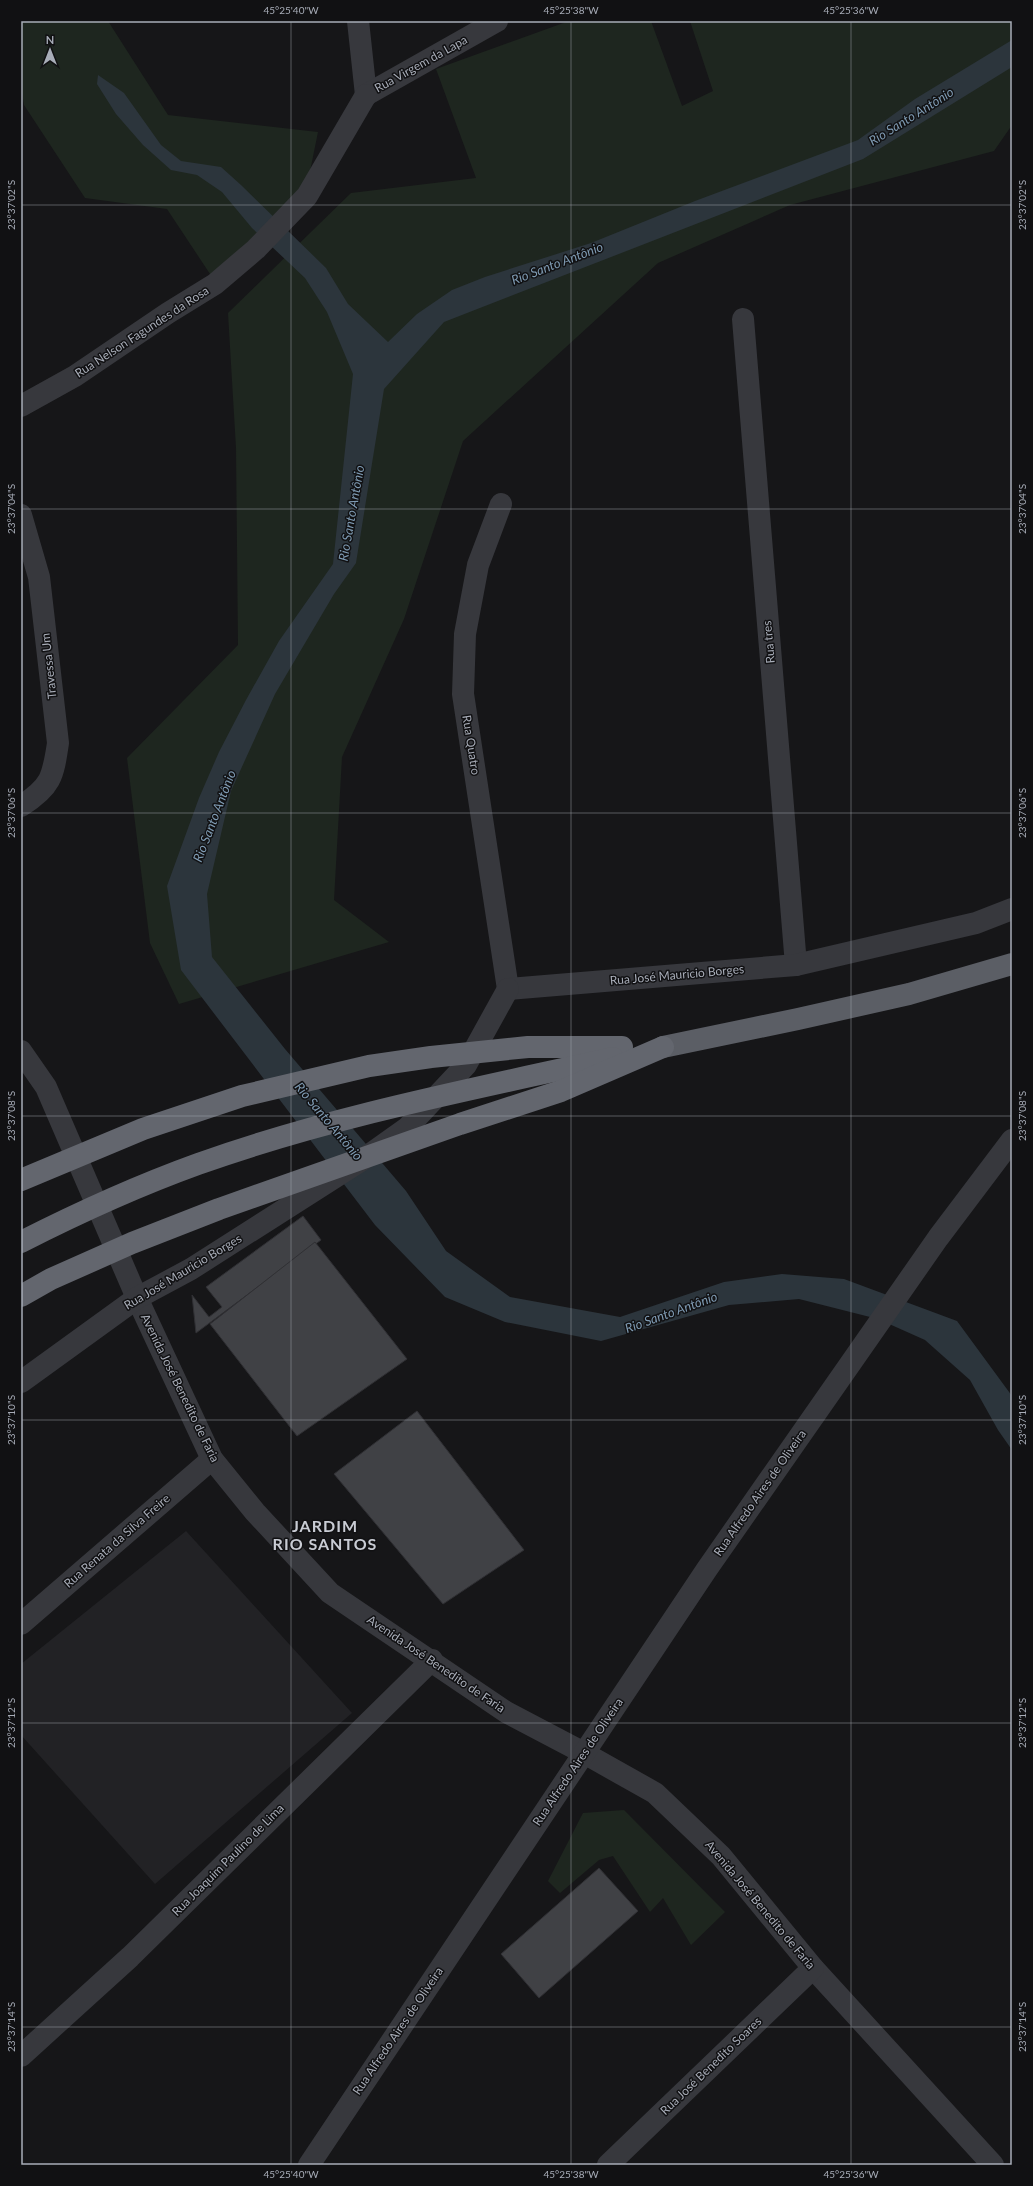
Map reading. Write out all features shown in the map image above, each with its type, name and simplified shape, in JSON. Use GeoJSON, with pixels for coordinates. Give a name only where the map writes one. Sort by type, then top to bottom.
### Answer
{"type":"FeatureCollection","features":[{"type":"Feature","properties":{"kind":"highway"},"geometry":{"type":"LineString","coordinates":[[21,1242],[134,1189],[198,1164],[282,1137],[395,1106],[663,1047],[798,1020],[909,994],[1012,964]]}},
{"type":"Feature","properties":{"kind":"highway"},"geometry":{"type":"LineString","coordinates":[[21,1180],[142,1129],[213,1105],[242,1096],[369,1066],[431,1057],[528,1047],[663,1047]]}},
{"type":"Feature","properties":{"kind":"highway"},"geometry":{"type":"LineString","coordinates":[[21,1296],[51,1279],[132,1243],[212,1212],[460,1124],[561,1090],[663,1047]]}},
{"type":"Feature","properties":{"kind":"street"},"geometry":{"type":"LineString","coordinates":[[358,21],[366,95]]}},
{"type":"Feature","properties":{"kind":"street","name":"Rua Virgem da Lapa"},"geometry":{"type":"LineString","coordinates":[[366,95],[497,21]]}},
{"type":"Feature","properties":{"kind":"street","name":"Rua Nelson Fagundes da Rosa"},"geometry":{"type":"LineString","coordinates":[[21,406],[75,376],[168,313],[215,284],[256,250],[307,196],[366,95]]}},
{"type":"Feature","properties":{"kind":"street","name":"Rua tres"},"geometry":{"type":"LineString","coordinates":[[743,319],[796,965]]}},
{"type":"Feature","properties":{"kind":"street","name":"Rua Quatro"},"geometry":{"type":"LineString","coordinates":[[501,504],[478,565],[465,634],[463,694],[508,989]]}},
{"type":"Feature","properties":{"kind":"street","name":"Travessa Um"},"geometry":{"type":"LineString","coordinates":[[21,515],[39,577],[58,744],[54,767],[48,784],[21,806]]}},
{"type":"Feature","properties":{"kind":"street","name":"Rua José Mauricio Borges"},"geometry":{"type":"LineString","coordinates":[[21,1382],[136,1298],[191,1269],[289,1208],[407,1128],[466,1065],[508,989],[796,965],[976,923],[1012,909]]}},
{"type":"Feature","properties":{"kind":"street","name":"Avenida José Benedito de Faria"},"geometry":{"type":"LineString","coordinates":[[21,1051],[46,1087],[136,1298],[212,1459],[255,1512],[330,1593],[432,1660],[506,1712],[584,1753],[655,1793],[721,1856],[813,1968],[993,2165]]}},
{"type":"Feature","properties":{"kind":"street","name":"Rua Alfredo Aires de Oliveira"},"geometry":{"type":"LineString","coordinates":[[309,2165],[706,1569],[938,1238],[1012,1140]]}},
{"type":"Feature","properties":{"kind":"street","name":"Rua Renata da Silva Freire"},"geometry":{"type":"LineString","coordinates":[[21,1624],[212,1459]]}},
{"type":"Feature","properties":{"kind":"street","name":"Rua Joaquim Paulino de Lima"},"geometry":{"type":"LineString","coordinates":[[21,2056],[130,1957],[432,1660]]}},
{"type":"Feature","properties":{"kind":"street","name":"Rua José Benedito Soares"},"geometry":{"type":"LineString","coordinates":[[608,2165],[813,1968]]}},
{"type":"Feature","properties":{"kind":"shaded area"},"geometry":{"type":"Polygon","coordinates":[[[21,21],[108,21],[168,115],[318,132],[306,191],[214,280],[167,209],[85,198],[24,105],[21,87],[21,21]]]}},
{"type":"Feature","properties":{"kind":"shaded area"},"geometry":{"type":"Polygon","coordinates":[[[569,21],[651,21],[682,106],[713,91],[690,21],[1012,21],[1012,125],[994,151],[790,205],[658,263],[463,441],[404,619],[342,757],[334,900],[389,942],[179,1004],[150,943],[127,758],[238,645],[236,448],[228,313],[351,193],[476,178],[436,69],[569,21]]]}},
{"type":"Feature","properties":{"kind":"shaded area"},"geometry":{"type":"Polygon","coordinates":[[[186,1531],[352,1713],[155,1884],[21,1735],[21,1664],[186,1531]]]}},
{"type":"Feature","properties":{"kind":"shaded area"},"geometry":{"type":"Polygon","coordinates":[[[624,1810],[725,1912],[691,1945],[663,1898],[650,1912],[613,1856],[599,1860],[560,1893],[548,1881],[583,1813],[624,1810]]]}},
{"type":"Feature","properties":{"kind":"water","name":"Rio Santo Antônio"},"geometry":{"type":"Polygon","coordinates":[[[1012,40],[1012,67],[863,159],[444,322],[384,389],[356,563],[334,594],[275,694],[231,791],[207,894],[212,957],[285,1049],[406,1191],[446,1251],[510,1297],[620,1317],[724,1282],[782,1274],[844,1279],[957,1321],[1012,1396],[1012,1450],[998,1430],[970,1380],[925,1340],[878,1319],[799,1299],[729,1305],[601,1341],[505,1322],[445,1297],[375,1225],[181,970],[167,886],[199,798],[219,752],[279,641],[333,564],[353,374],[327,312],[305,278],[252,228],[222,192],[197,175],[171,170],[143,145],[116,114],[97,84],[98,75],[124,93],[161,145],[181,161],[221,167],[326,268],[348,304],[388,342],[417,314],[452,290],[485,277],[591,243],[695,201],[858,140],[915,99],[1012,40]]]}},
{"type":"Feature","properties":{"kind":"building"},"geometry":{"type":"Polygon","coordinates":[[[303,1216],[321,1240],[196,1333],[192,1295],[209,1317],[222,1307],[206,1287],[303,1216]]]}},
{"type":"Feature","properties":{"kind":"building"},"geometry":{"type":"Polygon","coordinates":[[[315,1242],[407,1359],[297,1436],[210,1324],[315,1242]]]}},
{"type":"Feature","properties":{"kind":"building"},"geometry":{"type":"Polygon","coordinates":[[[417,1411],[524,1550],[443,1604],[334,1474],[417,1411]]]}},
{"type":"Feature","properties":{"kind":"building"},"geometry":{"type":"Polygon","coordinates":[[[599,1868],[638,1911],[539,1998],[501,1954],[599,1868]]]}},
{"type":"Feature","properties":{"kind":"district","name":"JARDIM RIO SANTOS"},"geometry":{"type":"Point","coordinates":[325,1535]}}]}
